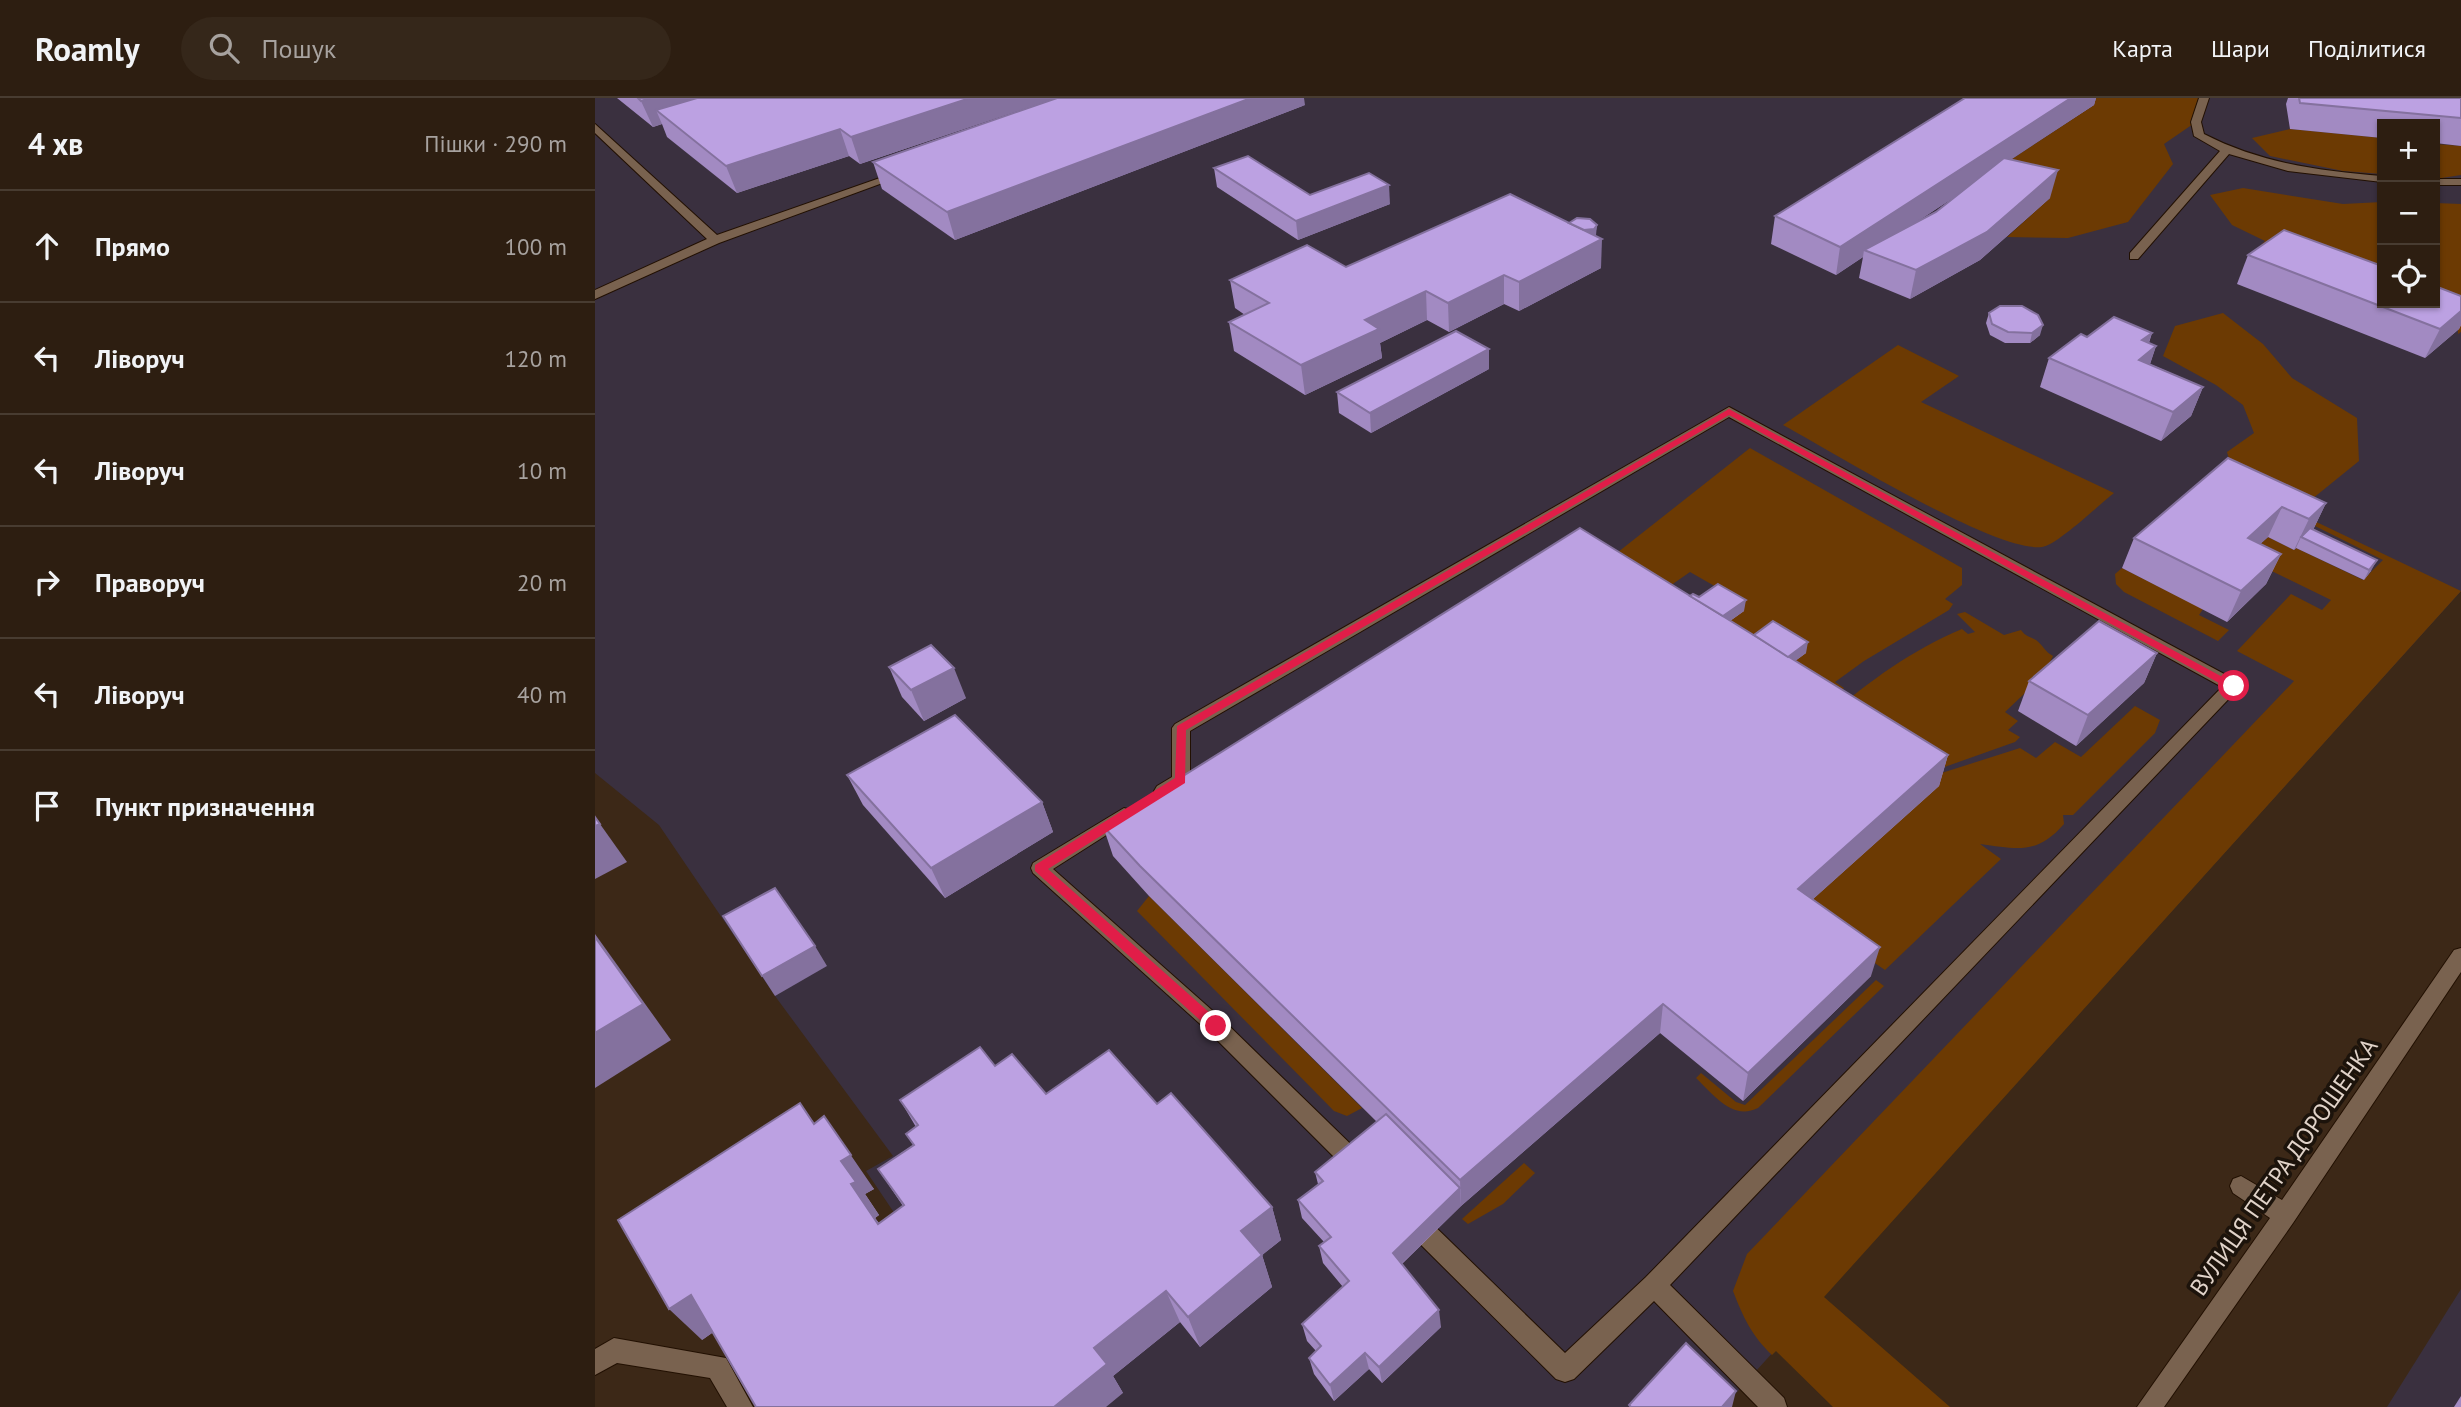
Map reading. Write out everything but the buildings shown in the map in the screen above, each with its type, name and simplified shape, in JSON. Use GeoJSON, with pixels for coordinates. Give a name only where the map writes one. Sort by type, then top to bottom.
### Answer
{"type":"FeatureCollection","features":[{"type":"Feature","properties":{"kind":"street"},"geometry":{"type":"LineString","coordinates":[[2204,98],[2196,122],[2199,136],[2227,150],[2309,171],[2377,178]]}},
{"type":"Feature","properties":{"kind":"street"},"geometry":{"type":"LineString","coordinates":[[595,127],[715,240]]}},
{"type":"Feature","properties":{"kind":"street"},"geometry":{"type":"LineString","coordinates":[[2134,256],[2227,150]]}},
{"type":"Feature","properties":{"kind":"street"},"geometry":{"type":"LineString","coordinates":[[595,295],[715,240],[908,172]]}},
{"type":"Feature","properties":{"kind":"street"},"geometry":{"type":"LineString","coordinates":[[2440,183],[2461,182]]}},
{"type":"Feature","properties":{"kind":"street"},"geometry":{"type":"LineString","coordinates":[[1371,1179],[1216,1026],[1040,868],[1181,780],[1181,729],[1729,411],[2234,686],[1654,1285],[1565,1370],[1400,1208]]}},
{"type":"Feature","properties":{"kind":"street","name":"ВУЛИЦЯ ПЕТРА ДОРОШЕНКА"},"geometry":{"type":"LineString","coordinates":[[2149,1407],[2285,1215],[2461,956]]}},
{"type":"Feature","properties":{"kind":"street"},"geometry":{"type":"LineString","coordinates":[[2241,1186],[2285,1215]]}},
{"type":"Feature","properties":{"kind":"street"},"geometry":{"type":"LineString","coordinates":[[1654,1285],[1775,1407]]}},
{"type":"Feature","properties":{"kind":"street"},"geometry":{"type":"LineString","coordinates":[[595,1363],[614,1349],[717,1367],[741,1407]]}},
{"type":"Feature","properties":{"kind":"shaded area"},"geometry":{"type":"Polygon","coordinates":[[[595,98],[2461,98],[2461,591],[1728,1402],[1732,1407],[1025,1407],[866,1171],[893,1156],[775,996],[659,825],[595,773],[595,98]]]}},
{"type":"Feature","properties":{"kind":"shaded area"},"geometry":{"type":"Polygon","coordinates":[[[2096,98],[2204,98],[2196,122],[2164,144],[2173,164],[2128,222],[2068,238],[2007,237],[2050,198],[1983,178],[2094,105],[2096,98]]]}},
{"type":"Feature","properties":{"kind":"shaded area"},"geometry":{"type":"Polygon","coordinates":[[[2290,129],[2377,138],[2377,174],[2343,171],[2270,156],[2252,138],[2290,129]]]}},
{"type":"Feature","properties":{"kind":"shaded area"},"geometry":{"type":"Polygon","coordinates":[[[2440,144],[2461,146],[2461,175],[2440,178],[2440,144]]]}},
{"type":"Feature","properties":{"kind":"shaded area"},"geometry":{"type":"Polygon","coordinates":[[[2243,188],[2343,204],[2377,202],[2377,298],[2253,253],[2265,241],[2232,225],[2210,195],[2243,188]]]}},
{"type":"Feature","properties":{"kind":"shaded area"},"geometry":{"type":"Polygon","coordinates":[[[2440,203],[2461,204],[2461,332],[2458,334],[2458,329],[2439,308],[2440,203]]]}},
{"type":"Feature","properties":{"kind":"shaded area"},"geometry":{"type":"Polygon","coordinates":[[[2223,313],[2263,344],[2292,378],[2357,418],[2359,461],[2296,512],[2237,486],[2227,452],[2254,433],[2243,405],[2216,385],[2163,356],[2175,326],[2223,313]]]}},
{"type":"Feature","properties":{"kind":"shaded area"},"geometry":{"type":"Polygon","coordinates":[[[1898,345],[1959,376],[1921,402],[2114,493],[2049,545],[2020,545],[1952,518],[1783,425],[1898,345]]]}},
{"type":"Feature","properties":{"kind":"shaded area"},"geometry":{"type":"Polygon","coordinates":[[[1750,448],[1962,568],[1962,585],[1945,599],[1953,604],[1949,610],[1864,661],[1835,682],[1844,688],[1817,708],[1771,679],[1805,653],[1736,657],[1718,588],[1690,572],[1667,588],[1613,556],[1750,448]]]}},
{"type":"Feature","properties":{"kind":"shaded area"},"geometry":{"type":"Polygon","coordinates":[[[2306,517],[2461,591],[1824,1297],[1950,1407],[1833,1407],[1776,1351],[1772,1355],[1749,1326],[1733,1291],[1747,1254],[2294,681],[2237,651],[2291,594],[2322,610],[2331,600],[2245,558],[2268,537],[2363,580],[2383,560],[2301,519],[2306,517]]]}},
{"type":"Feature","properties":{"kind":"shaded area"},"geometry":{"type":"Polygon","coordinates":[[[2122,568],[2203,609],[2199,615],[2229,630],[2218,641],[2124,592],[2116,584],[2115,574],[2122,568]]]}},
{"type":"Feature","properties":{"kind":"shaded area"},"geometry":{"type":"Polygon","coordinates":[[[1965,612],[2004,635],[2021,630],[2053,656],[2050,662],[2065,670],[2047,672],[2005,712],[2018,721],[2008,730],[2020,737],[2015,742],[1922,775],[1829,716],[1875,679],[1908,657],[1962,629],[1968,634],[1975,632],[1957,614],[1965,612]]]}},
{"type":"Feature","properties":{"kind":"shaded area"},"geometry":{"type":"Polygon","coordinates":[[[2135,706],[2160,720],[2155,733],[2073,815],[2063,815],[2064,824],[2045,841],[2026,848],[1980,844],[2001,859],[1885,970],[1835,936],[1792,918],[1938,786],[1926,778],[2020,748],[2036,758],[2055,742],[2081,757],[2135,706]]]}},
{"type":"Feature","properties":{"kind":"shaded area"},"geometry":{"type":"Polygon","coordinates":[[[1149,896],[1362,1108],[1347,1116],[1334,1111],[1137,911],[1149,896]]]}},
{"type":"Feature","properties":{"kind":"shaded area"},"geometry":{"type":"Polygon","coordinates":[[[1876,980],[1884,986],[1758,1108],[1740,1111],[1731,1108],[1716,1098],[1696,1078],[1701,1073],[1736,1102],[1745,1105],[1876,980]]]}},
{"type":"Feature","properties":{"kind":"shaded area"},"geometry":{"type":"Polygon","coordinates":[[[1524,1163],[1535,1173],[1503,1204],[1468,1224],[1462,1219],[1524,1163]]]}},
{"type":"Feature","properties":{"kind":"shaded area"},"geometry":{"type":"Polygon","coordinates":[[[2461,1289],[2461,1407],[2387,1407],[2461,1289]]]}},
{"type":"Feature","properties":{"kind":"route"},"geometry":{"type":"LineString","coordinates":[[1216,1026],[1040,868],[1181,780],[1181,729],[1729,411],[2234,686]]}}]}
